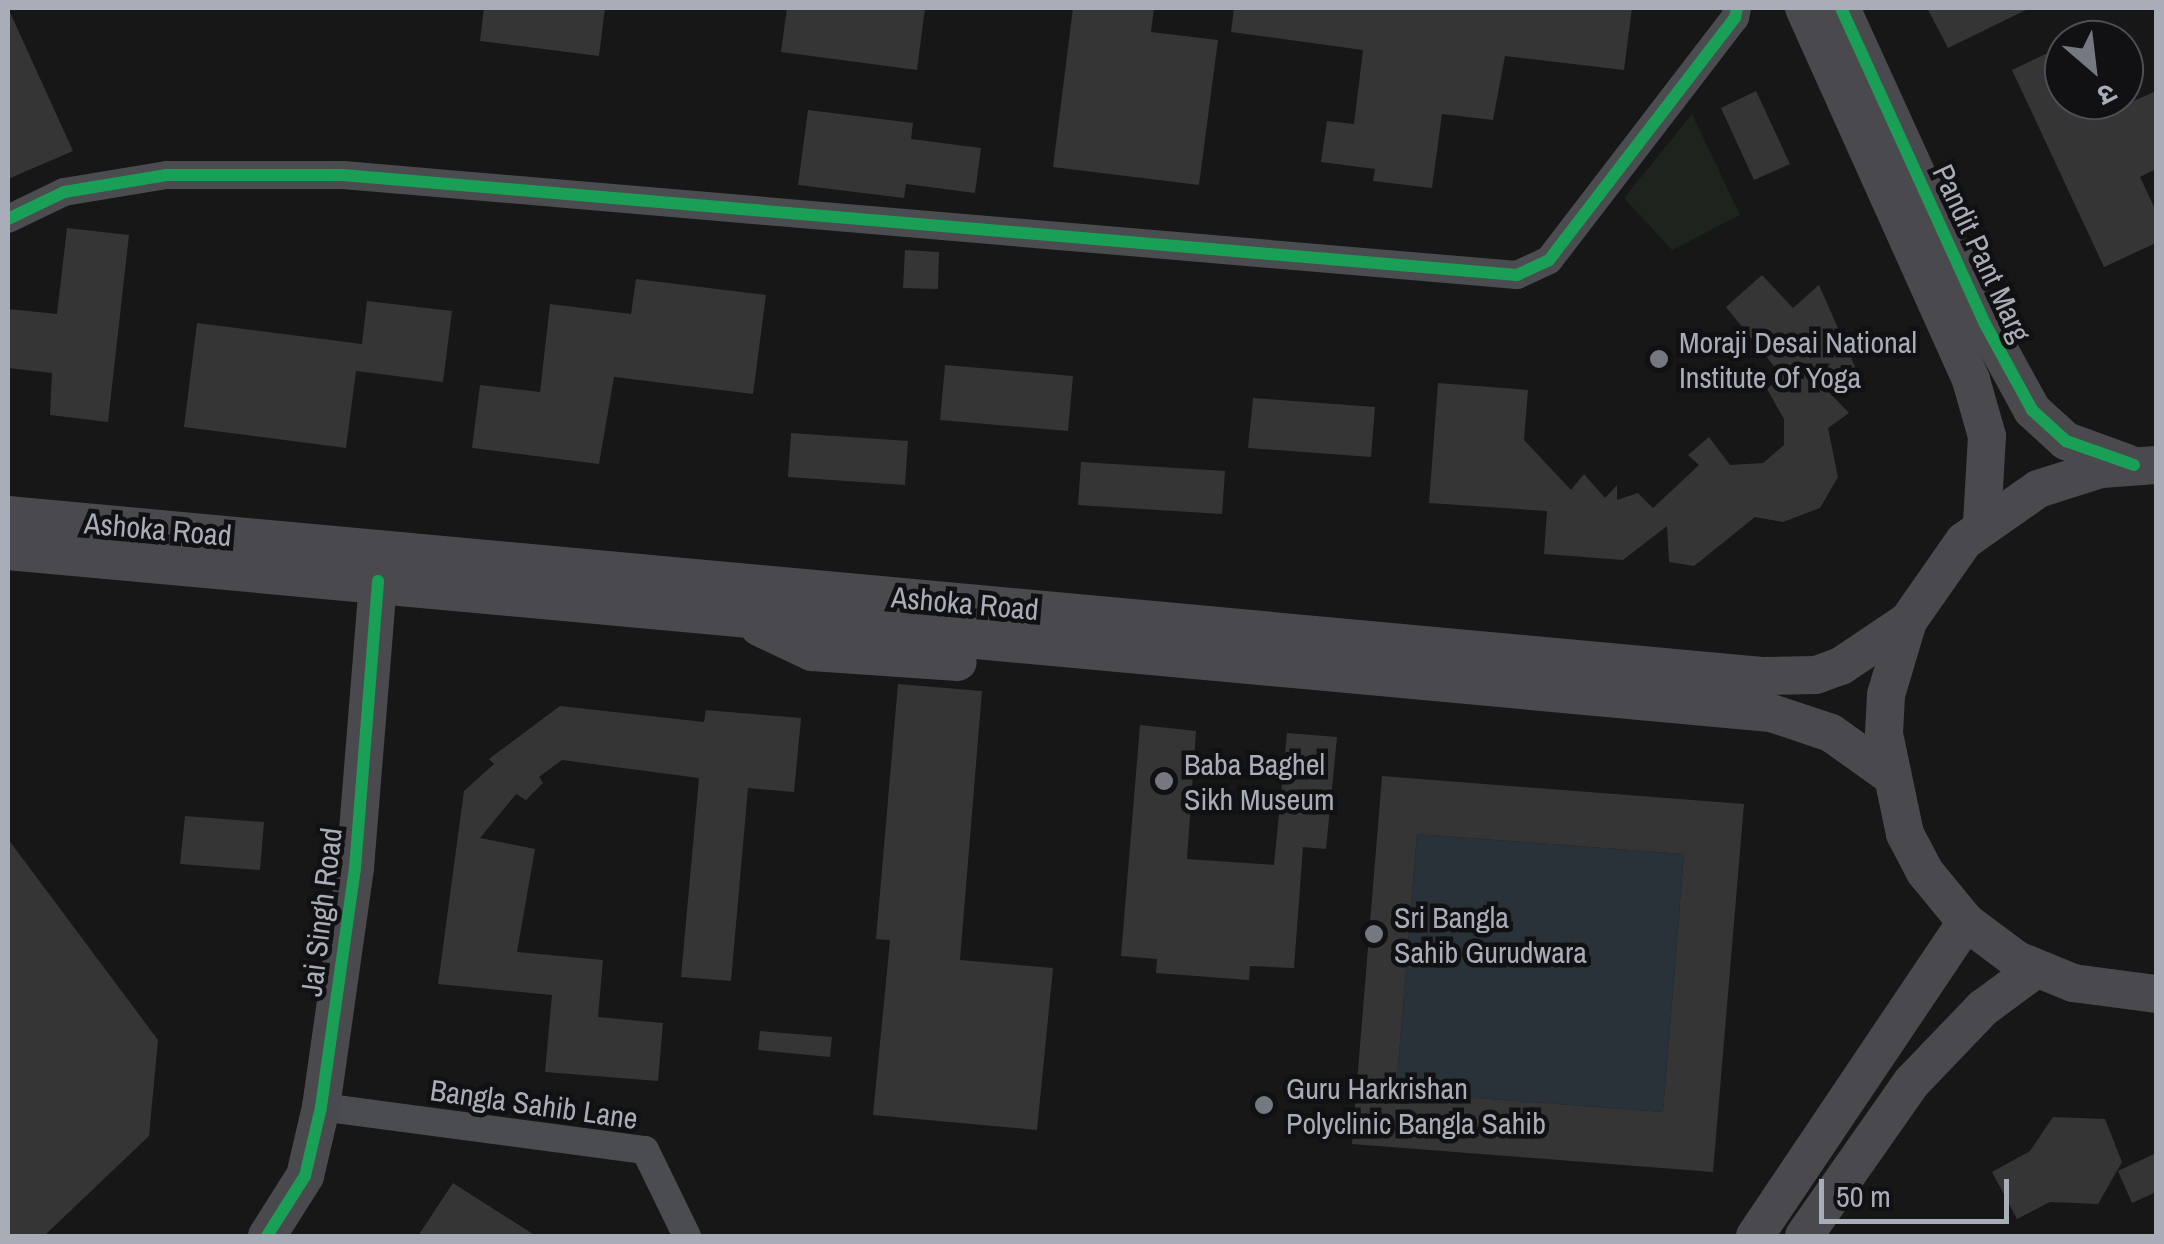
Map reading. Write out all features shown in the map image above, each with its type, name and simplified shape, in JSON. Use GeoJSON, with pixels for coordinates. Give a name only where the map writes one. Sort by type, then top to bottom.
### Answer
{"type":"FeatureCollection","features":[{"type":"Feature","properties":{"kind":"main road","name":"Pandit Pant Marg"},"geometry":{"type":"LineString","coordinates":[[1804,8],[1969,331],[2039,418],[2076,446],[2145,465]]}},
{"type":"Feature","properties":{"kind":"main road","name":"Pandit Pant Marg"},"geometry":{"type":"LineString","coordinates":[[1841,8],[1969,331],[1987,436],[1982,524]]}},
{"type":"Feature","properties":{"kind":"main road"},"geometry":{"type":"LineString","coordinates":[[2145,465],[2054,483],[1982,524],[1947,559],[1908,621],[1886,695],[1887,773],[1914,854],[1966,922],[2036,969],[2111,992],[2156,994]]}},
{"type":"Feature","properties":{"kind":"main road","name":"Ashoka Road"},"geometry":{"type":"LineString","coordinates":[[8,516],[1762,676],[1841,666],[1908,621]]}},
{"type":"Feature","properties":{"kind":"main road","name":"Ashoka Road"},"geometry":{"type":"LineString","coordinates":[[8,551],[738,616],[812,652],[1006,666],[1063,647],[1771,713],[1831,733],[1887,773]]}},
{"type":"Feature","properties":{"kind":"main road","name":"Jai Singh Road"},"geometry":{"type":"LineString","coordinates":[[267,1236],[305,1176],[321,1107],[355,868],[378,581]]}},
{"type":"Feature","properties":{"kind":"main road"},"geometry":{"type":"LineString","coordinates":[[1755,1236],[1966,922]]}},
{"type":"Feature","properties":{"kind":"main road"},"geometry":{"type":"LineString","coordinates":[[1804,1236],[1912,1082],[1983,1008],[2036,969]]}},
{"type":"Feature","properties":{"kind":"street"},"geometry":{"type":"LineString","coordinates":[[8,220],[64,192],[167,174],[343,175],[1517,275],[1549,260],[1736,18],[1737,8]]}},
{"type":"Feature","properties":{"kind":"street","name":"Bangla Sahib Lane"},"geometry":{"type":"LineString","coordinates":[[321,1107],[646,1150],[687,1236]]}},
{"type":"Feature","properties":{"kind":"shaded area"},"geometry":{"type":"Polygon","coordinates":[[[1692,114],[1740,215],[1672,250],[1624,198],[1692,114]]]}},
{"type":"Feature","properties":{"kind":"shaded area"},"geometry":{"type":"Polygon","coordinates":[[[1417,834],[1684,854],[1663,1112],[1396,1092],[1417,834]]]}},
{"type":"Feature","properties":{"kind":"building"},"geometry":{"type":"Polygon","coordinates":[[[8,8],[73,151],[8,179],[8,8]]]}},
{"type":"Feature","properties":{"kind":"building"},"geometry":{"type":"Polygon","coordinates":[[[484,8],[605,8],[599,56],[480,41],[484,8]]]}},
{"type":"Feature","properties":{"kind":"building"},"geometry":{"type":"Polygon","coordinates":[[[787,8],[925,8],[917,70],[781,52],[787,8]]]}},
{"type":"Feature","properties":{"kind":"building"},"geometry":{"type":"Polygon","coordinates":[[[1073,8],[1154,8],[1151,32],[1218,40],[1199,185],[1053,167],[1073,8]]]}},
{"type":"Feature","properties":{"kind":"building"},"geometry":{"type":"Polygon","coordinates":[[[1234,8],[1632,8],[1624,70],[1505,56],[1493,120],[1442,114],[1432,188],[1373,181],[1375,169],[1321,162],[1327,121],[1354,124],[1363,50],[1231,32],[1234,8]]]}},
{"type":"Feature","properties":{"kind":"building"},"geometry":{"type":"Polygon","coordinates":[[[1927,8],[2030,8],[1948,48],[1927,8]]]}},
{"type":"Feature","properties":{"kind":"building"},"geometry":{"type":"Polygon","coordinates":[[[2044,55],[2044,120],[2144,120],[2144,96],[2156,91],[2156,169],[2140,177],[2156,211],[2156,243],[2104,267],[2012,70],[2044,55]]]}},
{"type":"Feature","properties":{"kind":"building"},"geometry":{"type":"Polygon","coordinates":[[[1756,91],[1790,164],[1754,180],[1721,108],[1756,91]]]}},
{"type":"Feature","properties":{"kind":"building"},"geometry":{"type":"Polygon","coordinates":[[[808,110],[913,123],[911,139],[981,148],[975,193],[906,184],[904,198],[798,185],[808,110]]]}},
{"type":"Feature","properties":{"kind":"building"},"geometry":{"type":"Polygon","coordinates":[[[67,228],[129,235],[108,422],[50,415],[52,373],[8,368],[8,309],[57,314],[67,228]]]}},
{"type":"Feature","properties":{"kind":"building"},"geometry":{"type":"Polygon","coordinates":[[[905,250],[939,252],[938,289],[903,288],[905,250]]]}},
{"type":"Feature","properties":{"kind":"building"},"geometry":{"type":"Polygon","coordinates":[[[1762,275],[1793,308],[1819,285],[1856,369],[1826,389],[1849,413],[1828,428],[1838,477],[1820,508],[1783,522],[1755,517],[1694,566],[1669,562],[1667,526],[1623,560],[1544,554],[1547,511],[1429,503],[1438,383],[1528,390],[1524,440],[1571,490],[1584,474],[1605,498],[1617,485],[1617,500],[1638,493],[1653,508],[1699,465],[1688,455],[1709,437],[1730,465],[1763,463],[1784,445],[1784,419],[1767,389],[1782,376],[1726,307],[1762,275]]]}},
{"type":"Feature","properties":{"kind":"building"},"geometry":{"type":"Polygon","coordinates":[[[636,279],[766,295],[753,394],[614,377],[599,464],[472,448],[480,385],[540,392],[550,304],[631,314],[636,279]]]}},
{"type":"Feature","properties":{"kind":"building"},"geometry":{"type":"Polygon","coordinates":[[[367,301],[452,311],[443,382],[356,371],[346,448],[184,427],[197,323],[362,344],[367,301]]]}},
{"type":"Feature","properties":{"kind":"building"},"geometry":{"type":"Polygon","coordinates":[[[945,365],[1073,376],[1068,431],[940,420],[945,365]]]}},
{"type":"Feature","properties":{"kind":"building"},"geometry":{"type":"Polygon","coordinates":[[[1253,398],[1375,407],[1371,457],[1248,448],[1253,398]]]}},
{"type":"Feature","properties":{"kind":"building"},"geometry":{"type":"Polygon","coordinates":[[[791,433],[908,441],[905,485],[788,477],[791,433]]]}},
{"type":"Feature","properties":{"kind":"building"},"geometry":{"type":"Polygon","coordinates":[[[1081,462],[1225,471],[1222,514],[1078,505],[1081,462]]]}},
{"type":"Feature","properties":{"kind":"building"},"geometry":{"type":"Polygon","coordinates":[[[898,684],[982,691],[960,960],[1053,968],[1037,1130],[873,1115],[890,940],[876,939],[898,684]]]}},
{"type":"Feature","properties":{"kind":"building"},"geometry":{"type":"Polygon","coordinates":[[[560,706],[704,722],[706,710],[801,718],[794,792],[748,788],[731,981],[681,977],[699,778],[562,760],[539,777],[543,783],[526,800],[516,794],[480,838],[535,849],[517,952],[603,960],[598,1017],[663,1023],[658,1081],[545,1072],[552,995],[438,984],[464,791],[494,764],[489,759],[560,706]]]}},
{"type":"Feature","properties":{"kind":"building"},"geometry":{"type":"Polygon","coordinates":[[[1140,725],[1196,731],[1187,859],[1274,865],[1287,733],[1337,737],[1326,849],[1303,847],[1294,968],[1250,966],[1249,980],[1156,973],[1157,959],[1121,956],[1140,725]]]}},
{"type":"Feature","properties":{"kind":"building"},"geometry":{"type":"Polygon","coordinates":[[[1382,776],[1744,804],[1713,1172],[1352,1144],[1382,776]],[[1417,834],[1396,1092],[1663,1112],[1684,854],[1417,834]]]}},
{"type":"Feature","properties":{"kind":"building"},"geometry":{"type":"Polygon","coordinates":[[[185,816],[264,822],[260,870],[180,864],[185,816]]]}},
{"type":"Feature","properties":{"kind":"building"},"geometry":{"type":"Polygon","coordinates":[[[8,839],[158,1040],[149,1136],[44,1236],[8,1236],[8,839]]]}},
{"type":"Feature","properties":{"kind":"building"},"geometry":{"type":"Polygon","coordinates":[[[760,1031],[832,1037],[830,1057],[758,1050],[760,1031]]]}},
{"type":"Feature","properties":{"kind":"building"},"geometry":{"type":"Polygon","coordinates":[[[2053,1117],[2105,1119],[2122,1162],[2098,1204],[2050,1202],[2017,1219],[1992,1172],[2030,1151],[2053,1117]]]}},
{"type":"Feature","properties":{"kind":"building"},"geometry":{"type":"Polygon","coordinates":[[[2156,1153],[2156,1192],[2132,1203],[2118,1171],[2156,1153]]]}},
{"type":"Feature","properties":{"kind":"building"},"geometry":{"type":"Polygon","coordinates":[[[453,1183],[536,1236],[418,1236],[453,1183]]]}},
{"type":"Feature","properties":{"kind":"cycle path"},"geometry":{"type":"LineString","coordinates":[[8,219],[64,192],[167,175],[343,175],[1517,275],[1549,260],[1735,18],[1737,8]]}},
{"type":"Feature","properties":{"kind":"cycle path"},"geometry":{"type":"LineString","coordinates":[[1841,8],[1985,324],[2032,410],[2066,441],[2134,465]]}},
{"type":"Feature","properties":{"kind":"cycle path"},"geometry":{"type":"LineString","coordinates":[[267,1236],[305,1176],[321,1107],[355,868],[378,581]]}},
{"type":"Feature","properties":{"kind":"place","name":"Moraji Desai National Institute Of Yoga"},"geometry":{"type":"Point","coordinates":[1659,359]}},
{"type":"Feature","properties":{"kind":"place","name":"Baba Baghel Sikh Museum"},"geometry":{"type":"Point","coordinates":[1164,781]}},
{"type":"Feature","properties":{"kind":"place","name":"Sri Bangla Sahib Gurudwara"},"geometry":{"type":"Point","coordinates":[1374,934]}},
{"type":"Feature","properties":{"kind":"place","name":"Guru Harkrishan Polyclinic Bangla Sahib"},"geometry":{"type":"Point","coordinates":[1264,1105]}}]}
